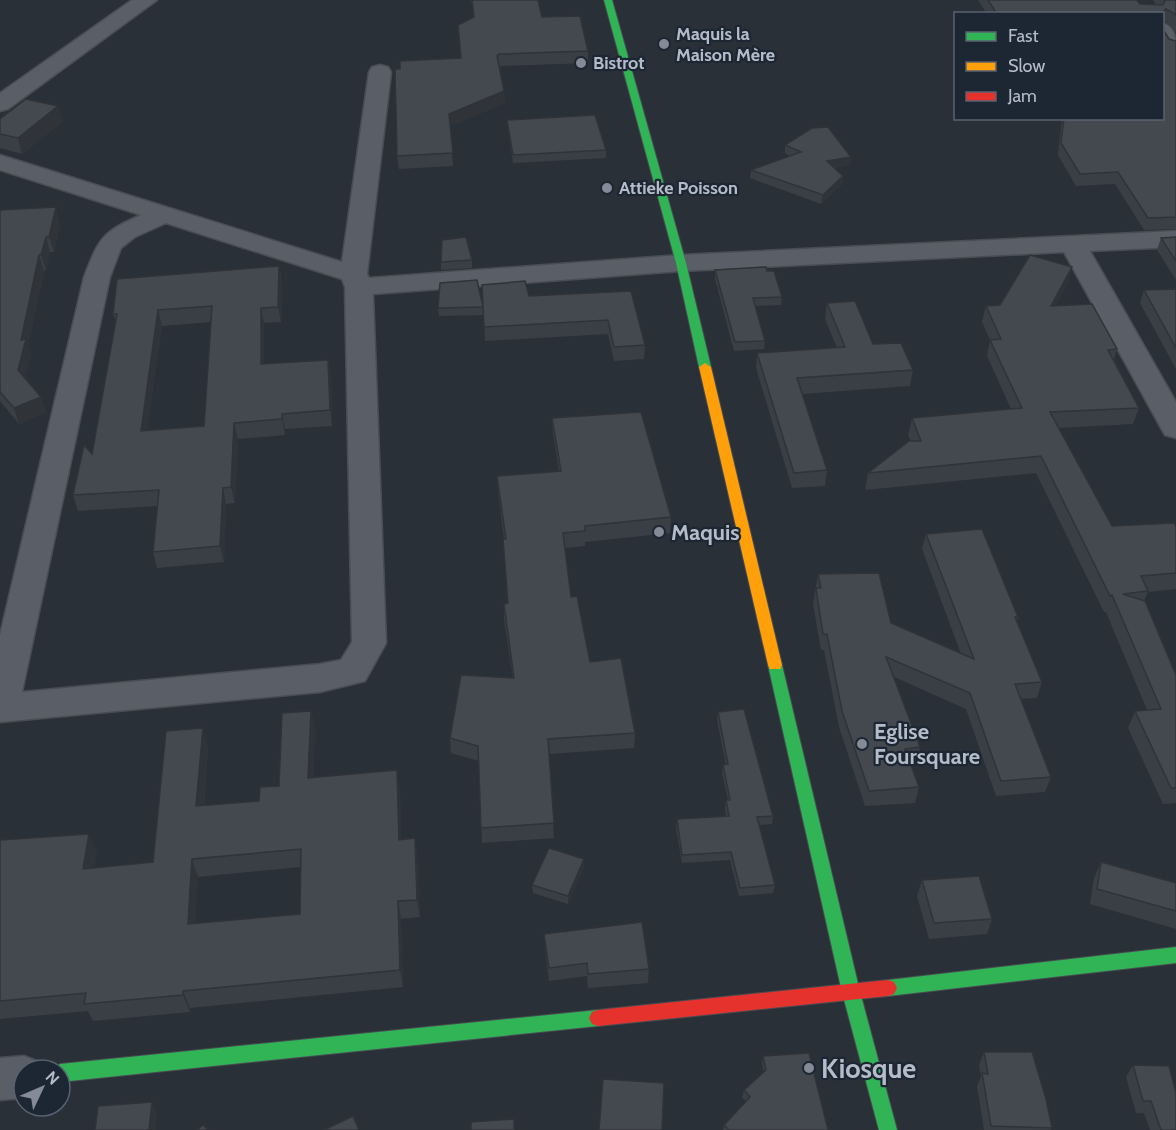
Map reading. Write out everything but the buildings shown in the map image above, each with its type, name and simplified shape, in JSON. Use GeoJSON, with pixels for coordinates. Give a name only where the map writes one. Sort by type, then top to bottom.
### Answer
{"type":"FeatureCollection","features":[{"type":"Feature","properties":{"kind":"street"},"geometry":{"type":"LineString","coordinates":[[0,104],[146,0]]}},
{"type":"Feature","properties":{"kind":"street"},"geometry":{"type":"LineString","coordinates":[[608,0],[681,263],[851,992],[888,1130]]}},
{"type":"Feature","properties":{"kind":"street"},"geometry":{"type":"LineString","coordinates":[[1164,31],[1176,46]]}},
{"type":"Feature","properties":{"kind":"street"},"geometry":{"type":"LineString","coordinates":[[163,215],[126,231],[109,245],[97,277],[0,708],[320,678],[352,671],[369,643],[357,281],[380,72]]}},
{"type":"Feature","properties":{"kind":"street"},"geometry":{"type":"LineString","coordinates":[[0,162],[357,281],[1176,239]]}},
{"type":"Feature","properties":{"kind":"street"},"geometry":{"type":"LineString","coordinates":[[1073,244],[1176,429]]}},
{"type":"Feature","properties":{"kind":"street"},"geometry":{"type":"LineString","coordinates":[[72,1072],[851,992],[1176,955]]}},
{"type":"Feature","properties":{"kind":"traffic: fast"},"geometry":{"type":"LineString","coordinates":[[608,0],[681,263],[705,367]]}},
{"type":"Feature","properties":{"kind":"traffic: fast"},"geometry":{"type":"LineString","coordinates":[[775,665],[851,992],[888,1130]]}},
{"type":"Feature","properties":{"kind":"traffic: fast"},"geometry":{"type":"LineString","coordinates":[[888,988],[1176,955]]}},
{"type":"Feature","properties":{"kind":"traffic: fast"},"geometry":{"type":"LineString","coordinates":[[72,1072],[598,1018]]}},
{"type":"Feature","properties":{"kind":"traffic: slow"},"geometry":{"type":"LineString","coordinates":[[705,367],[775,665]]}},
{"type":"Feature","properties":{"kind":"traffic: jam"},"geometry":{"type":"LineString","coordinates":[[598,1018],[888,988]]}},
{"type":"Feature","properties":{"kind":"place","name":"Maquis la Maison Mère"},"geometry":{"type":"Point","coordinates":[664,44]}},
{"type":"Feature","properties":{"kind":"place","name":"Bistrot"},"geometry":{"type":"Point","coordinates":[581,63]}},
{"type":"Feature","properties":{"kind":"place","name":"Attieke Poisson"},"geometry":{"type":"Point","coordinates":[607,188]}},
{"type":"Feature","properties":{"kind":"place","name":"Maquis"},"geometry":{"type":"Point","coordinates":[659,532]}},
{"type":"Feature","properties":{"kind":"place","name":"Eglise Foursquare"},"geometry":{"type":"Point","coordinates":[862,744]}},
{"type":"Feature","properties":{"kind":"place","name":"Kiosque"},"geometry":{"type":"Point","coordinates":[809,1068]}}]}
